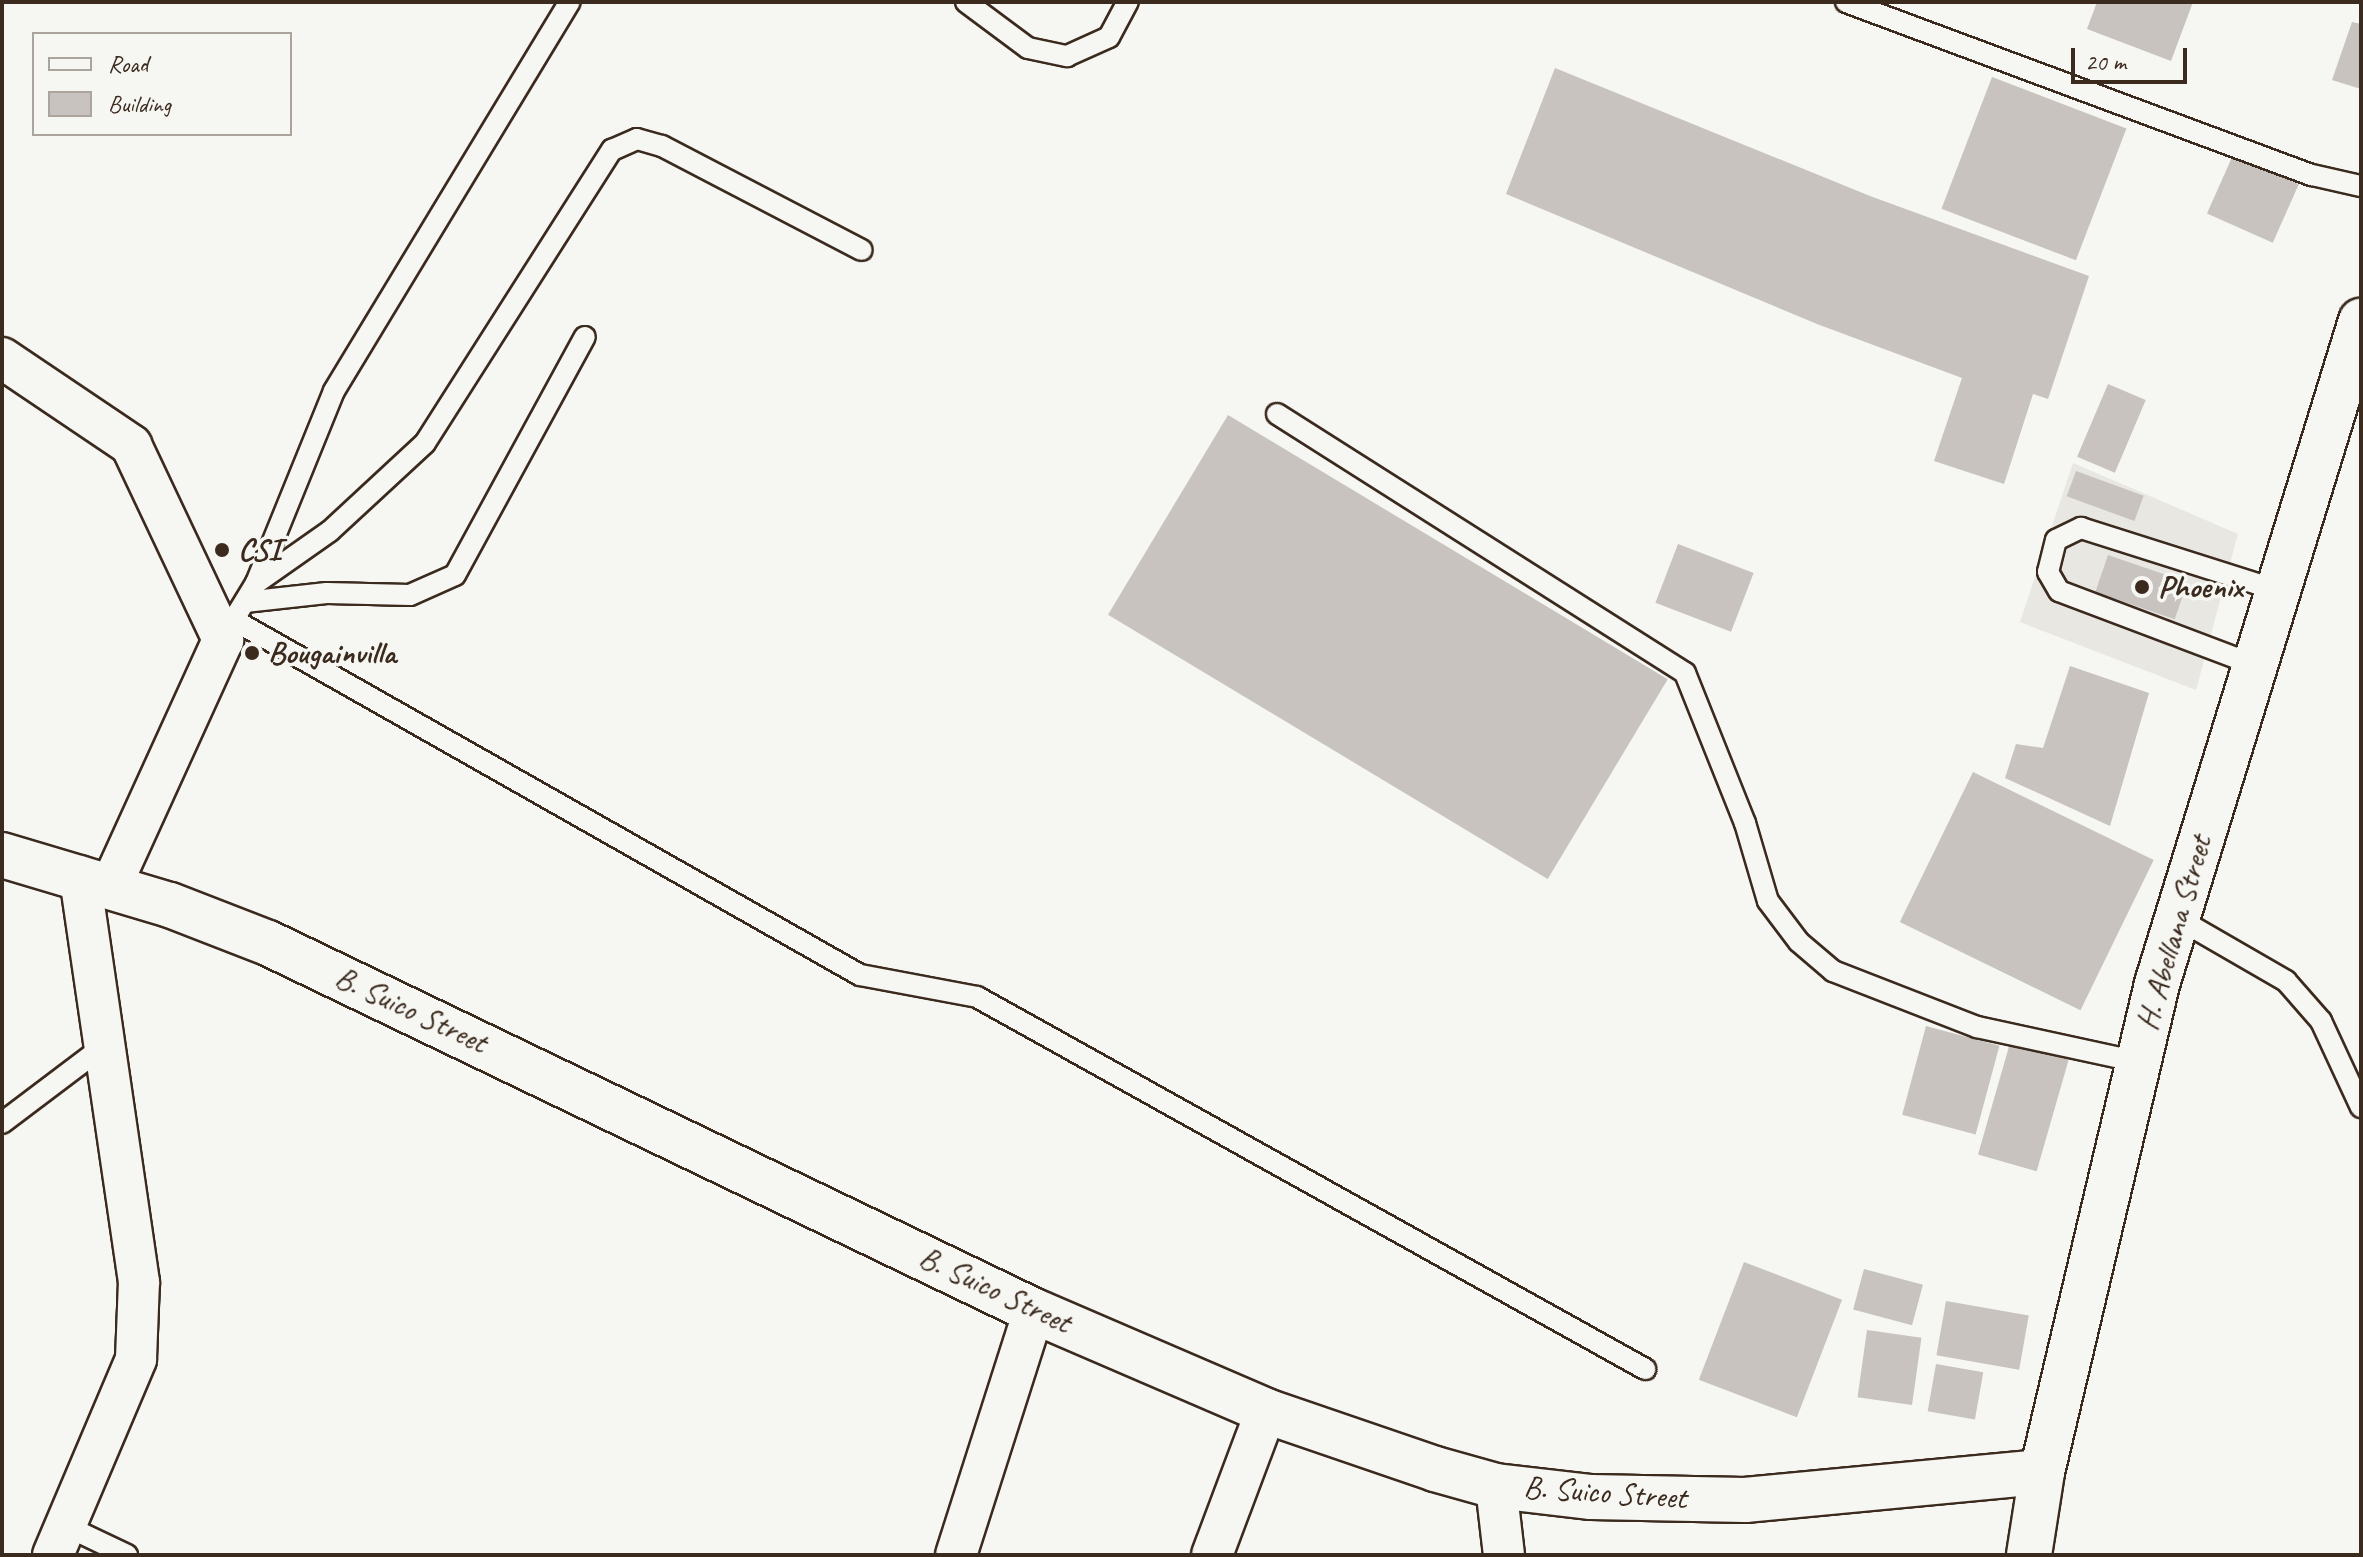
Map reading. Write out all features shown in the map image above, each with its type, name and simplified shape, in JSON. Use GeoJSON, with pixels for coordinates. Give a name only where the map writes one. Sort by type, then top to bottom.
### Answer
{"type":"FeatureCollection","features":[{"type":"Feature","properties":{"kind":"street","name":"H. Abellana Street"},"geometry":{"type":"LineString","coordinates":[[2029,1555],[2042,1472],[2139,1062],[2177,918],[2252,664],[2361,321]]}},
{"type":"Feature","properties":{"kind":"street"},"geometry":{"type":"LineString","coordinates":[[2,358],[131,445],[228,630],[96,881],[105,1045],[139,1282],[136,1359],[58,1540]]}},
{"type":"Feature","properties":{"kind":"street","name":"B. Suico Street"},"geometry":{"type":"LineString","coordinates":[[2,855],[96,881],[268,943],[1034,1311],[1266,1411],[1496,1486],[1591,1497],[1745,1500],[2042,1472]]}},
{"type":"Feature","properties":{"kind":"street"},"geometry":{"type":"LineString","coordinates":[[956,1555],[1034,1311]]}},
{"type":"Feature","properties":{"kind":"street"},"geometry":{"type":"LineString","coordinates":[[1212,1555],[1266,1411]]}},
{"type":"Feature","properties":{"kind":"street"},"geometry":{"type":"LineString","coordinates":[[1496,1486],[1504,1555]]}},
{"type":"Feature","properties":{"kind":"lane"},"geometry":{"type":"LineString","coordinates":[[570,2],[334,391],[256,583],[228,630],[860,975],[977,997],[1645,1369]]}},
{"type":"Feature","properties":{"kind":"lane"},"geometry":{"type":"LineString","coordinates":[[966,2],[1028,48],[1067,56],[1109,37],[1128,2]]}},
{"type":"Feature","properties":{"kind":"lane"},"geometry":{"type":"LineString","coordinates":[[1846,2],[2312,175],[2361,186]]}},
{"type":"Feature","properties":{"kind":"lane"},"geometry":{"type":"LineString","coordinates":[[256,583],[330,531],[425,443],[612,150],[637,139],[662,146],[862,250]]}},
{"type":"Feature","properties":{"kind":"lane"},"geometry":{"type":"LineString","coordinates":[[245,602],[327,593],[410,595],[455,575],[585,337]]}},
{"type":"Feature","properties":{"kind":"lane"},"geometry":{"type":"LineString","coordinates":[[1277,414],[1685,673],[1745,823],[1768,901],[1799,942],[1833,971],[1977,1027],[2139,1062]]}},
{"type":"Feature","properties":{"kind":"lane"},"geometry":{"type":"LineString","coordinates":[[2252,664],[2059,591],[2048,572],[2056,540],[2081,528],[2276,590]]}},
{"type":"Feature","properties":{"kind":"lane"},"geometry":{"type":"LineString","coordinates":[[2177,918],[2286,981],[2321,1021],[2361,1107]]}},
{"type":"Feature","properties":{"kind":"lane"},"geometry":{"type":"LineString","coordinates":[[2,1123],[105,1045]]}},
{"type":"Feature","properties":{"kind":"lane"},"geometry":{"type":"LineString","coordinates":[[58,1540],[127,1555]]}},
{"type":"Feature","properties":{"kind":"shaded area"},"geometry":{"type":"Polygon","coordinates":[[[2073,463],[2238,534],[2196,690],[2020,622],[2073,463]]]}},
{"type":"Feature","properties":{"kind":"building"},"geometry":{"type":"Polygon","coordinates":[[[2097,2],[2193,2],[2171,61],[2087,29],[2097,2]]]}},
{"type":"Feature","properties":{"kind":"building"},"geometry":{"type":"Polygon","coordinates":[[[2352,22],[2361,24],[2361,89],[2332,80],[2352,22]]]}},
{"type":"Feature","properties":{"kind":"building"},"geometry":{"type":"Polygon","coordinates":[[[1555,68],[1870,196],[2089,276],[2048,399],[2033,394],[2004,484],[1934,461],[1962,378],[1817,324],[1506,194],[1555,68]]]}},
{"type":"Feature","properties":{"kind":"building"},"geometry":{"type":"Polygon","coordinates":[[[1992,77],[2126,129],[2076,260],[1941,209],[1992,77]]]}},
{"type":"Feature","properties":{"kind":"building"},"geometry":{"type":"Polygon","coordinates":[[[2233,155],[2299,184],[2273,243],[2207,213],[2233,155]]]}},
{"type":"Feature","properties":{"kind":"building"},"geometry":{"type":"Polygon","coordinates":[[[2108,384],[2146,400],[2115,473],[2077,457],[2108,384]]]}},
{"type":"Feature","properties":{"kind":"building"},"geometry":{"type":"Polygon","coordinates":[[[1228,415],[1668,679],[1548,879],[1108,615],[1228,415]]]}},
{"type":"Feature","properties":{"kind":"building"},"geometry":{"type":"Polygon","coordinates":[[[2076,471],[2144,496],[2134,521],[2067,496],[2076,471]]]}},
{"type":"Feature","properties":{"kind":"building"},"geometry":{"type":"Polygon","coordinates":[[[1678,544],[1754,573],[1731,632],[1655,603],[1678,544]]]}},
{"type":"Feature","properties":{"kind":"building","name":"Phoenix"},"geometry":{"type":"Polygon","coordinates":[[[2108,555],[2187,582],[2175,619],[2095,592],[2108,555]]]}},
{"type":"Feature","properties":{"kind":"building"},"geometry":{"type":"Polygon","coordinates":[[[2070,666],[2149,693],[2110,826],[2005,778],[2016,744],[2043,748],[2070,666]]]}},
{"type":"Feature","properties":{"kind":"building"},"geometry":{"type":"Polygon","coordinates":[[[1973,772],[2154,860],[2080,1010],[1900,922],[1973,772]]]}},
{"type":"Feature","properties":{"kind":"building"},"geometry":{"type":"Polygon","coordinates":[[[1926,1026],[1999,1046],[1976,1135],[1902,1115],[1926,1026]]]}},
{"type":"Feature","properties":{"kind":"building"},"geometry":{"type":"Polygon","coordinates":[[[2010,1043],[2069,1060],[2037,1171],[1978,1155],[2010,1043]]]}},
{"type":"Feature","properties":{"kind":"building"},"geometry":{"type":"Polygon","coordinates":[[[1744,1262],[1842,1300],[1797,1417],[1699,1380],[1744,1262]]]}},
{"type":"Feature","properties":{"kind":"building"},"geometry":{"type":"Polygon","coordinates":[[[1864,1269],[1923,1285],[1912,1325],[1853,1310],[1864,1269]]]}},
{"type":"Feature","properties":{"kind":"building"},"geometry":{"type":"Polygon","coordinates":[[[1946,1301],[2029,1316],[2019,1370],[1936,1355],[1946,1301]]]}},
{"type":"Feature","properties":{"kind":"building"},"geometry":{"type":"Polygon","coordinates":[[[1867,1330],[1921,1338],[1912,1405],[1858,1397],[1867,1330]]]}},
{"type":"Feature","properties":{"kind":"building"},"geometry":{"type":"Polygon","coordinates":[[[1936,1364],[1983,1372],[1975,1420],[1928,1411],[1936,1364]]]}},
{"type":"Feature","properties":{"kind":"place","name":"CSI"},"geometry":{"type":"Point","coordinates":[222,550]}},
{"type":"Feature","properties":{"kind":"place","name":"Phoenix"},"geometry":{"type":"Point","coordinates":[2142,587]}},
{"type":"Feature","properties":{"kind":"place","name":"Bougainvilla"},"geometry":{"type":"Point","coordinates":[252,653]}}]}
